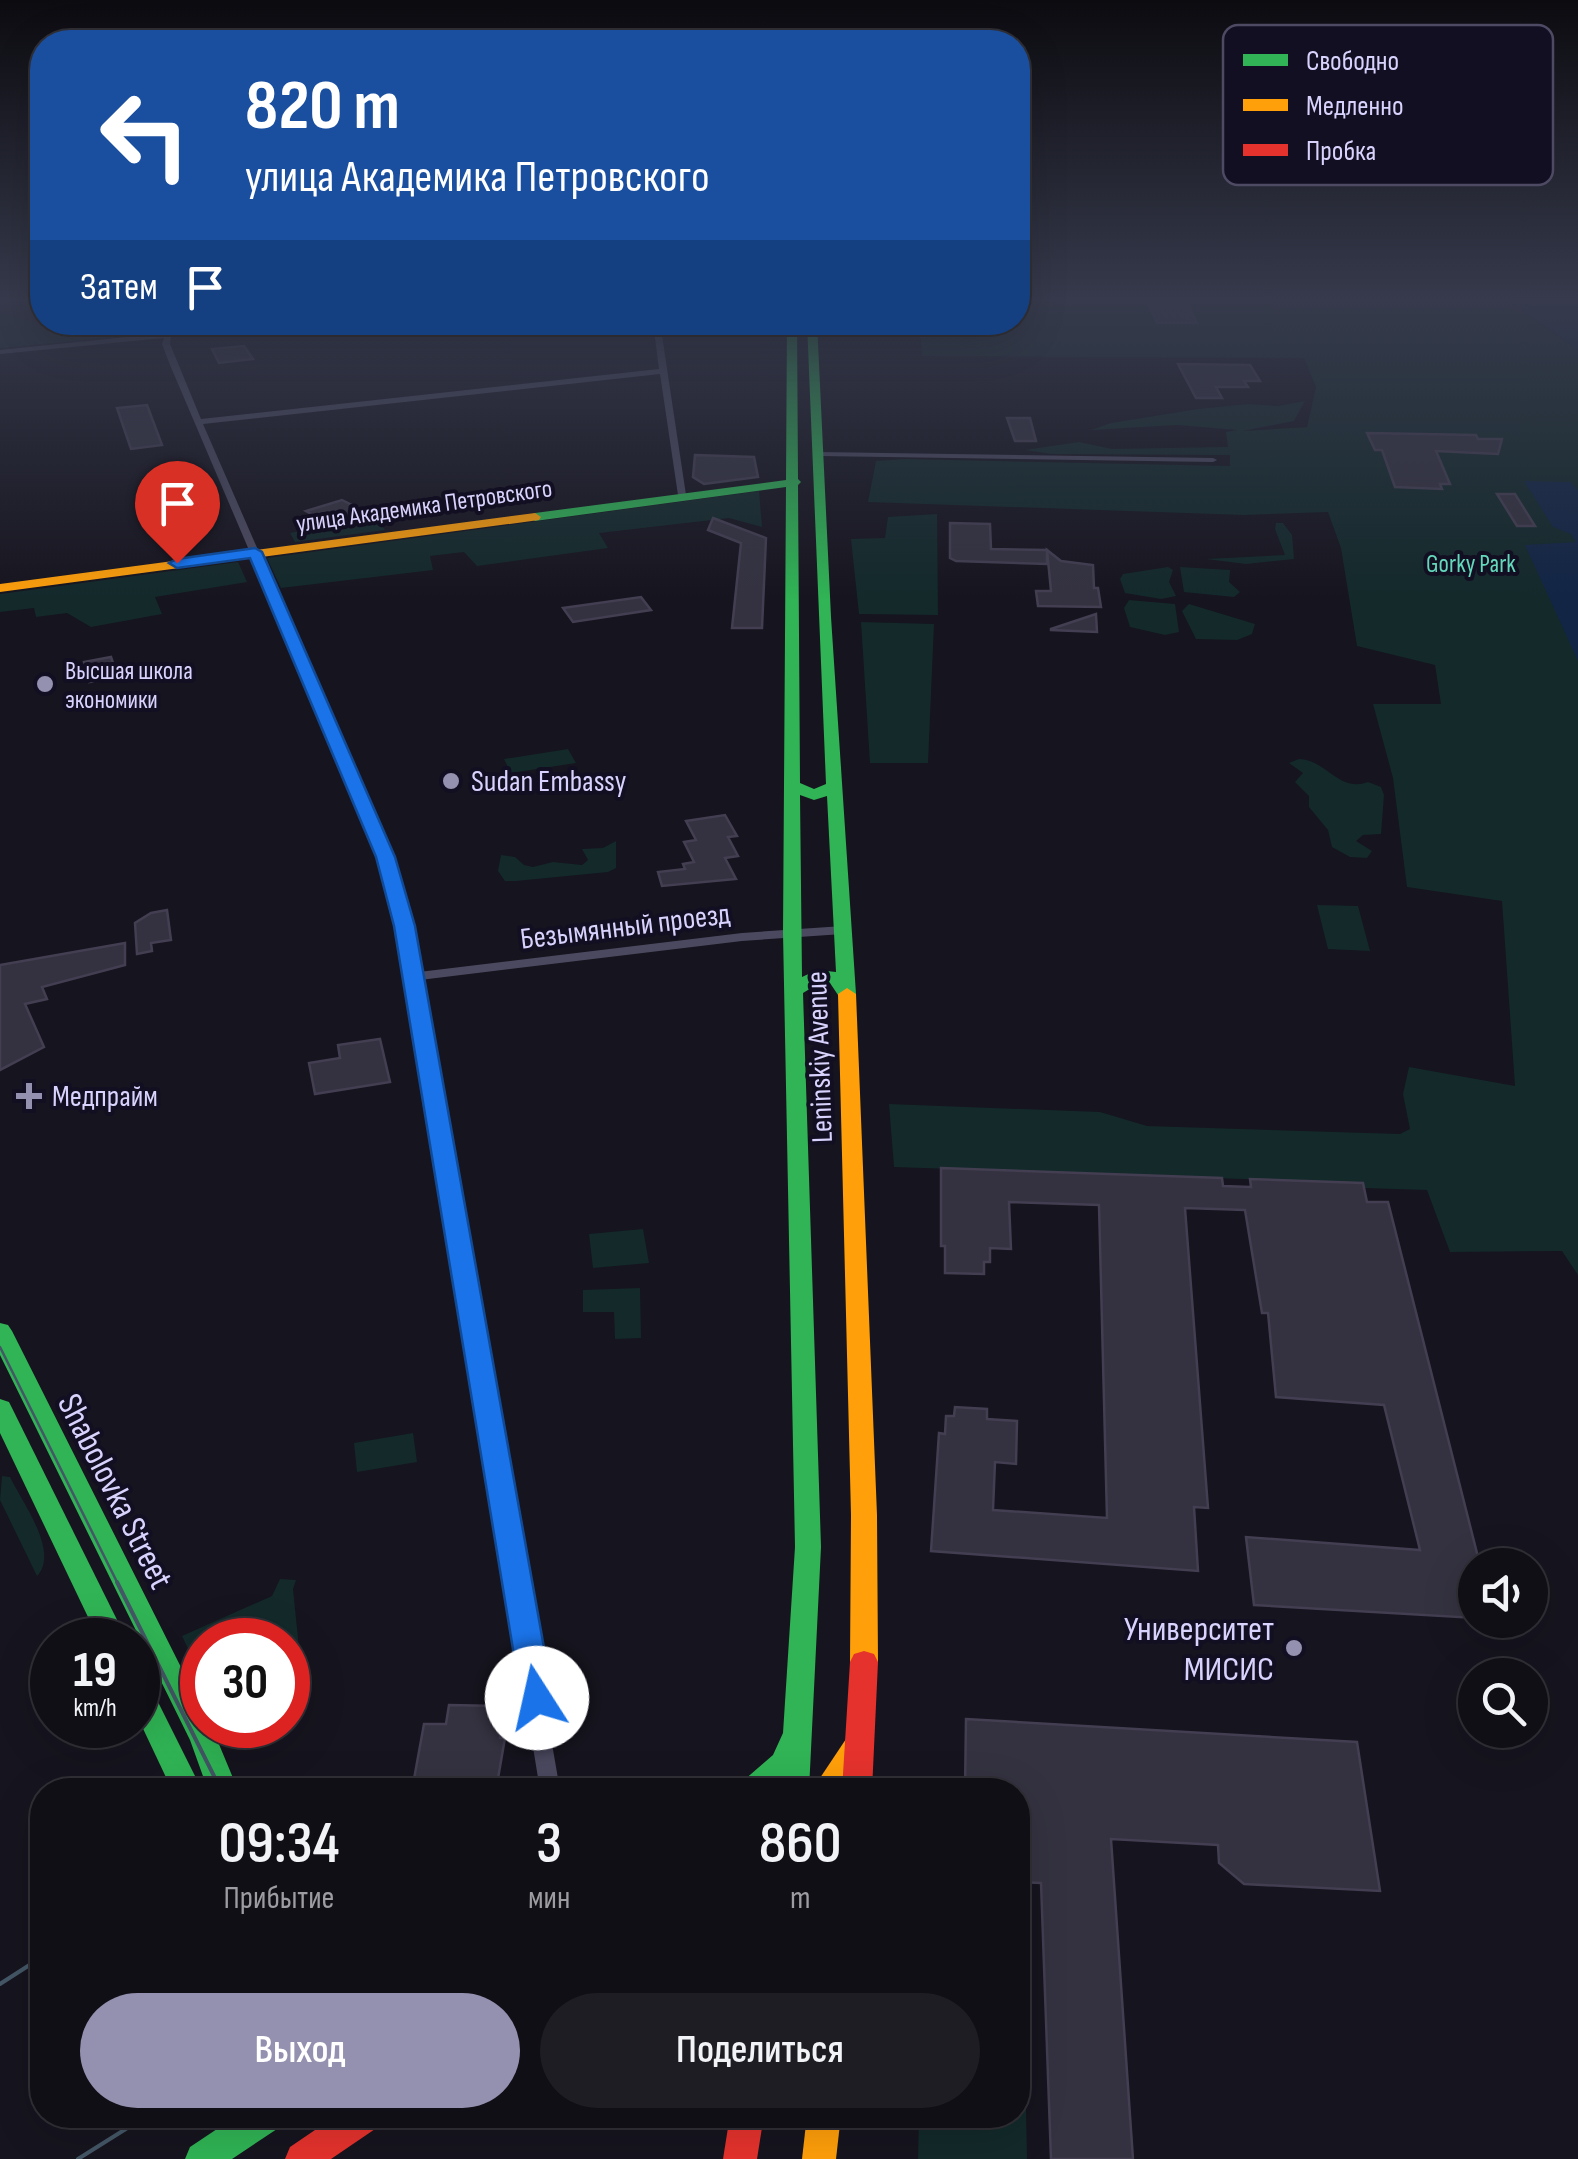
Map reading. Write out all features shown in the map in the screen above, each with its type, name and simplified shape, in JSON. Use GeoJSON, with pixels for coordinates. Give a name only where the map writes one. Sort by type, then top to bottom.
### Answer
{"type":"FeatureCollection","features":[{"type":"Feature","properties":{"kind":"main road","name":"Leninskiy Avenue"},"geometry":{"type":"LineString","coordinates":[[793,399],[795,482],[789,593],[792,933],[808,1547],[795,1778]]}},
{"type":"Feature","properties":{"kind":"main road","name":"Leninskiy Avenue"},"geometry":{"type":"LineString","coordinates":[[817,399],[824,616],[847,990],[864,1516],[858,1778]]}},
{"type":"Feature","properties":{"kind":"main road","name":"улица Академика Петровского"},"geometry":{"type":"LineString","coordinates":[[0,588],[795,482]]}},
{"type":"Feature","properties":{"kind":"main road"},"geometry":{"type":"LineString","coordinates":[[793,786],[816,796],[836,786]]}},
{"type":"Feature","properties":{"kind":"main road"},"geometry":{"type":"LineString","coordinates":[[794,991],[817,976],[836,978],[847,990]]}},
{"type":"Feature","properties":{"kind":"main road","name":"Shabolovka Street"},"geometry":{"type":"LineString","coordinates":[[0,1331],[196,1724],[218,1778]]}},
{"type":"Feature","properties":{"kind":"main road"},"geometry":{"type":"LineString","coordinates":[[0,1408],[102,1618]]}},
{"type":"Feature","properties":{"kind":"main road"},"geometry":{"type":"LineString","coordinates":[[766,1778],[784,1762],[801,1725]]}},
{"type":"Feature","properties":{"kind":"main road"},"geometry":{"type":"LineString","coordinates":[[837,1778],[851,1761],[862,1726]]}},
{"type":"Feature","properties":{"kind":"main road"},"geometry":{"type":"LineString","coordinates":[[160,1736],[180,1778]]}},
{"type":"Feature","properties":{"kind":"main road"},"geometry":{"type":"LineString","coordinates":[[202,2159],[248,2128]]}},
{"type":"Feature","properties":{"kind":"main road"},"geometry":{"type":"LineString","coordinates":[[302,2159],[342,2128]]}},
{"type":"Feature","properties":{"kind":"main road"},"geometry":{"type":"LineString","coordinates":[[740,2159],[744,2128]]}},
{"type":"Feature","properties":{"kind":"main road"},"geometry":{"type":"LineString","coordinates":[[819,2159],[823,2128]]}},
{"type":"Feature","properties":{"kind":"street"},"geometry":{"type":"LineString","coordinates":[[190,399],[386,857],[404,926],[553,1778]]}},
{"type":"Feature","properties":{"kind":"street"},"geometry":{"type":"LineString","coordinates":[[200,422],[416,399]]}},
{"type":"Feature","properties":{"kind":"street"},"geometry":{"type":"LineString","coordinates":[[669,399],[682,495]]}},
{"type":"Feature","properties":{"kind":"street"},"geometry":{"type":"LineString","coordinates":[[820,454],[1213,460]]}},
{"type":"Feature","properties":{"kind":"street","name":"Безымянный проезд"},"geometry":{"type":"LineString","coordinates":[[412,976],[844,930]]}},
{"type":"Feature","properties":{"kind":"green space","name":"Gorky Park"},"geometry":{"type":"Polygon","coordinates":[[[1313,399],[1578,399],[1578,1275],[1562,1251],[1450,1252],[1427,1190],[1364,1188],[1362,1183],[894,1167],[889,1104],[1100,1112],[1147,1126],[1400,1134],[1410,1129],[1403,1094],[1409,1067],[1515,1086],[1502,901],[1407,887],[1393,778],[1373,704],[1441,704],[1435,665],[1357,646],[1341,548],[1328,512],[1244,515],[868,502],[876,461],[1230,466],[1230,455],[1052,454],[1025,450],[1079,442],[1112,449],[1228,447],[1226,432],[1237,430],[1177,425],[1091,430],[1111,423],[1248,404],[1278,406],[1305,401],[1294,421],[1243,431],[1307,427],[1313,399]]]}},
{"type":"Feature","properties":{"kind":"green space"},"geometry":{"type":"Polygon","coordinates":[[[759,491],[762,527],[729,518],[599,533],[608,548],[477,566],[464,552],[430,556],[433,570],[281,588],[267,558],[759,491]]]}},
{"type":"Feature","properties":{"kind":"green space"},"geometry":{"type":"Polygon","coordinates":[[[937,514],[938,615],[859,614],[851,539],[885,538],[888,517],[937,514]]]}},
{"type":"Feature","properties":{"kind":"green space"},"geometry":{"type":"Polygon","coordinates":[[[375,516],[385,530],[295,542],[290,533],[375,516]]]}},
{"type":"Feature","properties":{"kind":"green space"},"geometry":{"type":"Polygon","coordinates":[[[1276,523],[1283,523],[1292,535],[1294,559],[1246,564],[1206,559],[1285,555],[1276,523]]]}},
{"type":"Feature","properties":{"kind":"green space"},"geometry":{"type":"Polygon","coordinates":[[[238,562],[247,582],[155,597],[162,614],[91,627],[67,613],[36,617],[34,608],[0,612],[0,594],[238,562]]]}},
{"type":"Feature","properties":{"kind":"green space"},"geometry":{"type":"Polygon","coordinates":[[[1168,567],[1173,570],[1169,582],[1176,596],[1161,599],[1125,593],[1120,579],[1123,574],[1168,567]]]}},
{"type":"Feature","properties":{"kind":"green space"},"geometry":{"type":"Polygon","coordinates":[[[1180,567],[1230,570],[1229,582],[1240,592],[1234,597],[1184,592],[1180,567]]]}},
{"type":"Feature","properties":{"kind":"green space"},"geometry":{"type":"Polygon","coordinates":[[[1129,600],[1175,604],[1179,632],[1165,635],[1130,627],[1124,608],[1129,600]]]}},
{"type":"Feature","properties":{"kind":"green space"},"geometry":{"type":"Polygon","coordinates":[[[1189,604],[1255,624],[1252,634],[1237,640],[1196,639],[1182,611],[1189,604]]]}},
{"type":"Feature","properties":{"kind":"green space"},"geometry":{"type":"Polygon","coordinates":[[[861,622],[934,624],[928,763],[870,763],[861,622]]]}},
{"type":"Feature","properties":{"kind":"green space"},"geometry":{"type":"Polygon","coordinates":[[[568,749],[576,763],[511,773],[504,759],[568,749]]]}},
{"type":"Feature","properties":{"kind":"green space"},"geometry":{"type":"Polygon","coordinates":[[[1299,759],[1349,783],[1368,782],[1381,787],[1381,834],[1363,835],[1356,841],[1372,851],[1367,858],[1350,857],[1332,847],[1328,830],[1309,807],[1309,796],[1295,782],[1303,773],[1289,763],[1299,759]]]}},
{"type":"Feature","properties":{"kind":"green space"},"geometry":{"type":"Polygon","coordinates":[[[616,841],[616,868],[608,872],[505,881],[498,871],[501,855],[515,857],[533,867],[553,862],[582,865],[588,860],[582,849],[603,848],[616,841]]]}},
{"type":"Feature","properties":{"kind":"green space"},"geometry":{"type":"Polygon","coordinates":[[[1317,905],[1358,906],[1370,951],[1328,949],[1317,905]]]}},
{"type":"Feature","properties":{"kind":"green space"},"geometry":{"type":"Polygon","coordinates":[[[643,1229],[649,1263],[593,1268],[589,1234],[643,1229]]]}},
{"type":"Feature","properties":{"kind":"green space"},"geometry":{"type":"Polygon","coordinates":[[[640,1288],[641,1338],[615,1339],[614,1312],[583,1312],[583,1290],[640,1288]]]}},
{"type":"Feature","properties":{"kind":"green space"},"geometry":{"type":"Polygon","coordinates":[[[413,1433],[417,1462],[357,1472],[354,1443],[413,1433]]]}},
{"type":"Feature","properties":{"kind":"green space"},"geometry":{"type":"Polygon","coordinates":[[[2,1476],[10,1477],[42,1541],[43,1566],[37,1576],[0,1500],[2,1476]]]}},
{"type":"Feature","properties":{"kind":"green space"},"geometry":{"type":"Polygon","coordinates":[[[280,1579],[296,1580],[296,1618],[222,1618],[272,1596],[280,1579]]]}},
{"type":"Feature","properties":{"kind":"green space"},"geometry":{"type":"Polygon","coordinates":[[[919,2128],[1026,2128],[1027,2159],[918,2159],[919,2128]]]}},
{"type":"Feature","properties":{"kind":"water"},"geometry":{"type":"Polygon","coordinates":[[[1524,481],[1571,482],[1578,491],[1578,661],[1525,545],[1576,542],[1571,534],[1553,527],[1524,481]]]}},
{"type":"Feature","properties":{"kind":"building"},"geometry":{"type":"Polygon","coordinates":[[[147,405],[162,445],[131,449],[117,408],[147,405]]]}},
{"type":"Feature","properties":{"kind":"building"},"geometry":{"type":"Polygon","coordinates":[[[1007,418],[1030,418],[1036,441],[1015,441],[1007,418]]]}},
{"type":"Feature","properties":{"kind":"building"},"geometry":{"type":"Polygon","coordinates":[[[1367,433],[1502,439],[1498,454],[1436,451],[1450,484],[1440,484],[1442,489],[1395,487],[1382,450],[1375,450],[1367,433]]]}},
{"type":"Feature","properties":{"kind":"building"},"geometry":{"type":"Polygon","coordinates":[[[695,455],[754,457],[758,477],[704,484],[693,477],[695,455]]]}},
{"type":"Feature","properties":{"kind":"building"},"geometry":{"type":"Polygon","coordinates":[[[1497,494],[1515,494],[1535,526],[1517,526],[1497,494]]]}},
{"type":"Feature","properties":{"kind":"building"},"geometry":{"type":"Polygon","coordinates":[[[342,500],[364,511],[326,522],[306,511],[342,500]]]}},
{"type":"Feature","properties":{"kind":"building"},"geometry":{"type":"Polygon","coordinates":[[[713,518],[766,538],[762,628],[732,628],[741,543],[708,530],[713,518]]]}},
{"type":"Feature","properties":{"kind":"building"},"geometry":{"type":"Polygon","coordinates":[[[950,523],[990,524],[991,549],[1047,550],[1047,564],[956,561],[950,558],[950,523]]]}},
{"type":"Feature","properties":{"kind":"building"},"geometry":{"type":"Polygon","coordinates":[[[1047,550],[1061,561],[1093,565],[1094,588],[1098,588],[1101,607],[1038,606],[1036,591],[1051,591],[1047,550]]]}},
{"type":"Feature","properties":{"kind":"building"},"geometry":{"type":"Polygon","coordinates":[[[641,597],[651,610],[573,622],[563,608],[641,597]]]}},
{"type":"Feature","properties":{"kind":"building"},"geometry":{"type":"Polygon","coordinates":[[[1096,614],[1097,632],[1051,630],[1051,629],[1096,614]]]}},
{"type":"Feature","properties":{"kind":"building"},"geometry":{"type":"Polygon","coordinates":[[[111,657],[118,678],[89,682],[84,662],[111,657]]]}},
{"type":"Feature","properties":{"kind":"building"},"geometry":{"type":"Polygon","coordinates":[[[725,815],[737,836],[728,837],[738,856],[725,858],[736,879],[662,886],[658,872],[685,869],[683,864],[694,862],[684,842],[696,840],[686,821],[725,815]]]}},
{"type":"Feature","properties":{"kind":"building"},"geometry":{"type":"Polygon","coordinates":[[[167,910],[171,940],[151,943],[152,951],[137,954],[135,923],[151,913],[167,910]]]}},
{"type":"Feature","properties":{"kind":"building"},"geometry":{"type":"Polygon","coordinates":[[[125,943],[125,965],[42,987],[47,999],[25,1004],[44,1047],[0,1070],[0,965],[125,943]]]}},
{"type":"Feature","properties":{"kind":"building"},"geometry":{"type":"Polygon","coordinates":[[[380,1039],[390,1082],[315,1094],[309,1063],[340,1058],[338,1045],[380,1039]]]}},
{"type":"Feature","properties":{"kind":"building"},"geometry":{"type":"Polygon","coordinates":[[[941,1168],[1222,1178],[1223,1186],[1251,1187],[1250,1179],[1363,1183],[1367,1202],[1388,1202],[1476,1548],[1458,1548],[1458,1617],[1254,1605],[1246,1537],[1420,1550],[1384,1405],[1276,1397],[1268,1313],[1262,1313],[1245,1210],[1185,1208],[1208,1508],[1194,1507],[1198,1571],[931,1551],[939,1433],[945,1434],[946,1416],[954,1416],[955,1407],[987,1409],[987,1419],[1017,1421],[1016,1464],[995,1462],[993,1510],[1107,1518],[1099,1205],[1009,1202],[1011,1249],[990,1248],[990,1262],[984,1262],[984,1274],[945,1273],[945,1246],[941,1246],[941,1168]]]}},
{"type":"Feature","properties":{"kind":"building"},"geometry":{"type":"Polygon","coordinates":[[[449,1705],[498,1706],[495,1724],[502,1724],[500,1738],[505,1738],[498,1778],[414,1778],[424,1724],[446,1724],[449,1705]]]}},
{"type":"Feature","properties":{"kind":"building"},"geometry":{"type":"Polygon","coordinates":[[[966,1719],[1357,1742],[1380,1891],[1244,1884],[1219,1863],[1218,1845],[1111,1839],[1133,2159],[1051,2159],[1041,1883],[1030,1883],[1030,1778],[965,1778],[966,1719]]]}},
{"type":"Feature","properties":{"kind":"tram line"},"geometry":{"type":"LineString","coordinates":[[0,1347],[118,1584]]}},
{"type":"Feature","properties":{"kind":"tram line"},"geometry":{"type":"LineString","coordinates":[[118,1584],[215,1778]]}},
{"type":"Feature","properties":{"kind":"tram line"},"geometry":{"type":"LineString","coordinates":[[0,1984],[30,1965]]}},
{"type":"Feature","properties":{"kind":"tram line"},"geometry":{"type":"LineString","coordinates":[[78,2159],[127,2128]]}},
{"type":"Feature","properties":{"kind":"traffic: fast"},"geometry":{"type":"LineString","coordinates":[[792,399],[792,933],[808,1547],[795,1778]]}},
{"type":"Feature","properties":{"kind":"traffic: fast"},"geometry":{"type":"LineString","coordinates":[[815,399],[847,994]]}},
{"type":"Feature","properties":{"kind":"traffic: fast"},"geometry":{"type":"LineString","coordinates":[[535,517],[795,482]]}},
{"type":"Feature","properties":{"kind":"traffic: fast"},"geometry":{"type":"LineString","coordinates":[[793,786],[814,795],[836,786]]}},
{"type":"Feature","properties":{"kind":"traffic: fast"},"geometry":{"type":"LineString","coordinates":[[794,991],[817,976],[836,978],[847,990]]}},
{"type":"Feature","properties":{"kind":"traffic: fast"},"geometry":{"type":"LineString","coordinates":[[0,1331],[204,1740],[218,1778]]}},
{"type":"Feature","properties":{"kind":"traffic: fast"},"geometry":{"type":"LineString","coordinates":[[0,1408],[102,1618]]}},
{"type":"Feature","properties":{"kind":"traffic: fast"},"geometry":{"type":"LineString","coordinates":[[160,1735],[181,1778]]}},
{"type":"Feature","properties":{"kind":"traffic: fast"},"geometry":{"type":"LineString","coordinates":[[767,1778],[784,1763],[793,1742]]}},
{"type":"Feature","properties":{"kind":"traffic: fast"},"geometry":{"type":"LineString","coordinates":[[202,2159],[248,2128]]}},
{"type":"Feature","properties":{"kind":"traffic: slow"},"geometry":{"type":"LineString","coordinates":[[0,588],[535,517]]}},
{"type":"Feature","properties":{"kind":"traffic: slow"},"geometry":{"type":"LineString","coordinates":[[847,994],[864,1515],[864,1662]]}},
{"type":"Feature","properties":{"kind":"traffic: slow"},"geometry":{"type":"LineString","coordinates":[[839,1778],[856,1748]]}},
{"type":"Feature","properties":{"kind":"traffic: slow"},"geometry":{"type":"LineString","coordinates":[[819,2159],[823,2128]]}},
{"type":"Feature","properties":{"kind":"traffic: jam"},"geometry":{"type":"LineString","coordinates":[[858,1778],[864,1662]]}},
{"type":"Feature","properties":{"kind":"traffic: jam"},"geometry":{"type":"LineString","coordinates":[[302,2159],[347,2128]]}},
{"type":"Feature","properties":{"kind":"traffic: jam"},"geometry":{"type":"LineString","coordinates":[[740,2159],[745,2128]]}},
{"type":"Feature","properties":{"kind":"place","name":"Высшая школа экономики"},"geometry":{"type":"Point","coordinates":[45,684]}},
{"type":"Feature","properties":{"kind":"place","name":"Sudan Embassy"},"geometry":{"type":"Point","coordinates":[451,781]}},
{"type":"Feature","properties":{"kind":"place","name":"Медпрайм"},"geometry":{"type":"Point","coordinates":[29,1096]}},
{"type":"Feature","properties":{"kind":"place","name":"Университет МИСИС"},"geometry":{"type":"Point","coordinates":[1294,1648]}},
{"type":"Feature","properties":{"kind":"route"},"geometry":{"type":"LineString","coordinates":[[177,563],[255,552],[386,857],[404,926],[537,1698]]}}]}
